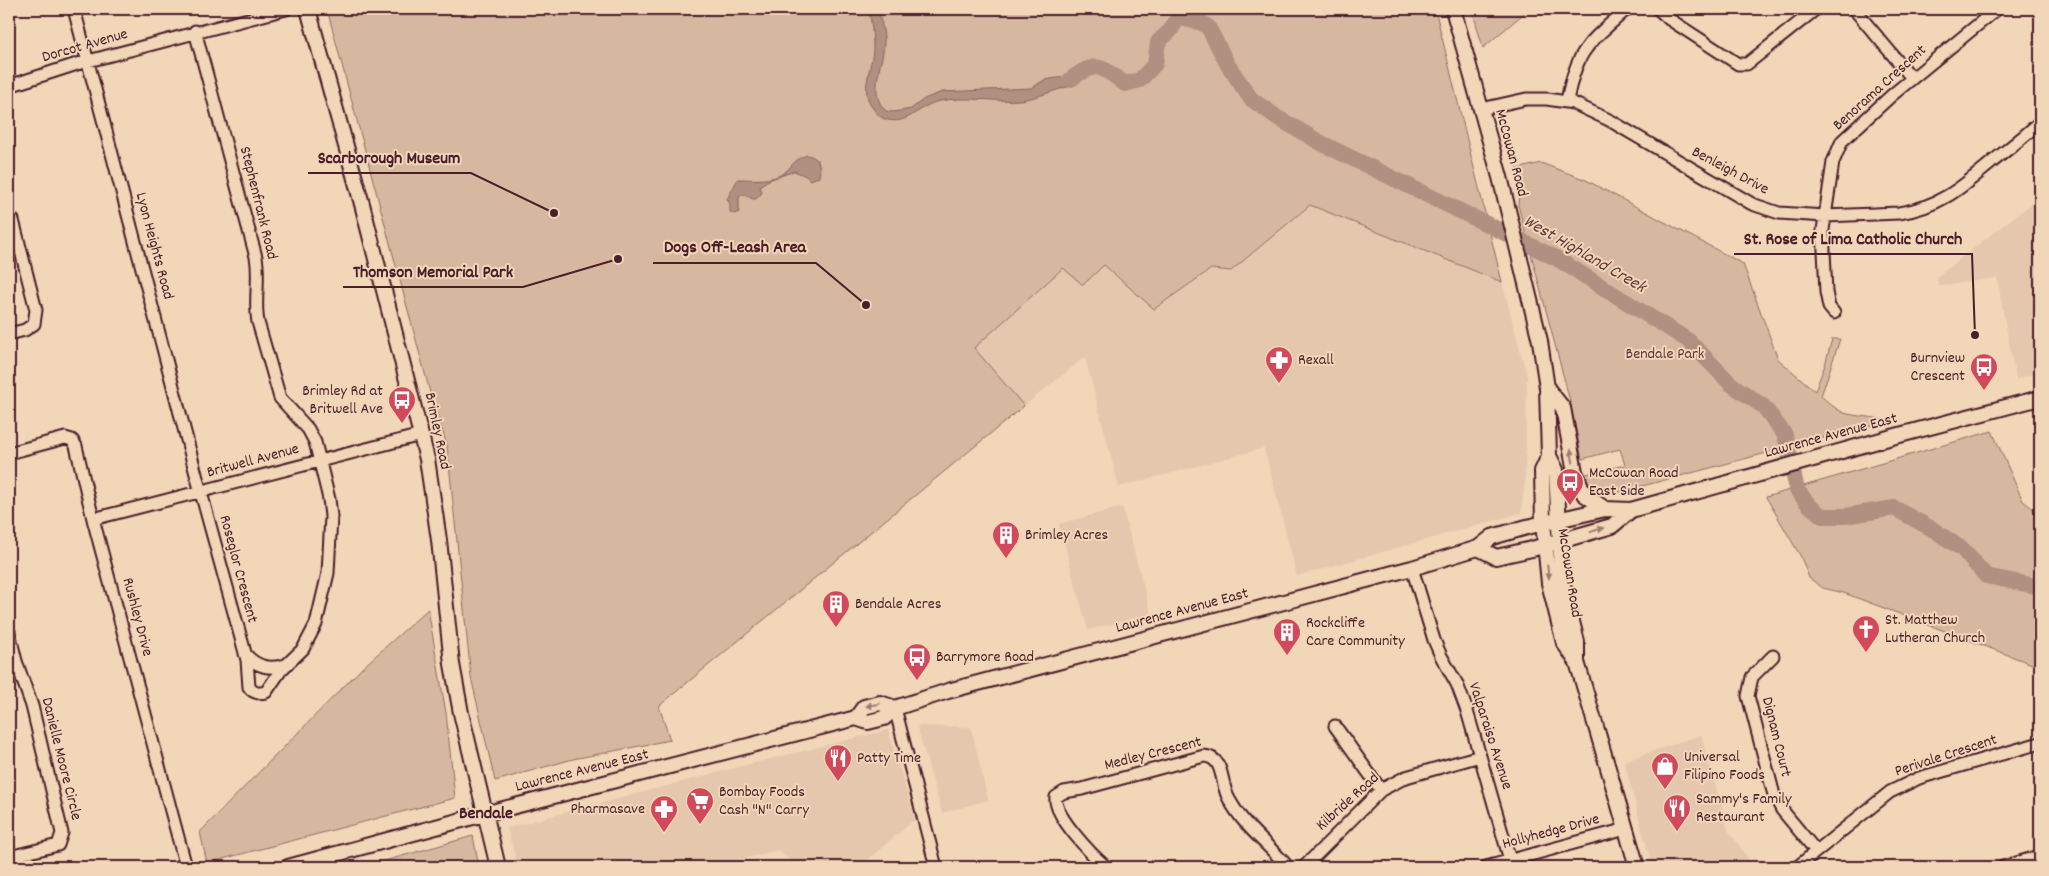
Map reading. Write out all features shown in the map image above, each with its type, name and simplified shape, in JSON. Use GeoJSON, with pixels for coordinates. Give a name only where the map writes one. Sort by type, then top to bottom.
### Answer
{"type":"FeatureCollection","features":[{"type":"Feature","properties":{"kind":"main road","name":"Brimley Road"},"geometry":{"type":"LineString","coordinates":[[308,9],[364,213],[427,459],[439,540],[453,672],[460,713],[498,867]]}},
{"type":"Feature","properties":{"kind":"main road","name":"McCowan Road"},"geometry":{"type":"LineString","coordinates":[[1453,9],[1500,178],[1540,341],[1546,388],[1549,456],[1556,470],[1562,581],[1577,642],[1577,662],[1637,867]]}},
{"type":"Feature","properties":{"kind":"main road"},"geometry":{"type":"LineString","coordinates":[[1546,388],[1564,408],[1575,472],[1584,494],[1605,509]]}},
{"type":"Feature","properties":{"kind":"main road","name":"Lawrence Avenue East"},"geometry":{"type":"LineString","coordinates":[[288,867],[484,814],[856,718],[864,707],[880,703],[895,708],[948,691],[1412,568],[1478,548],[1492,537],[1542,523],[1605,509],[1631,510],[1822,456],[2040,398]]}},
{"type":"Feature","properties":{"kind":"main road","name":"McCowan Road"},"geometry":{"type":"LineString","coordinates":[[1549,456],[1542,471],[1542,523],[1549,583],[1564,643],[1577,662]]}},
{"type":"Feature","properties":{"kind":"main road","name":"Lawrence Avenue East"},"geometry":{"type":"LineString","coordinates":[[1478,548],[1496,556],[1559,542],[1612,526],[1631,510]]}},
{"type":"Feature","properties":{"kind":"street","name":"Lyon Heights Road"},"geometry":{"type":"LineString","coordinates":[[74,9],[201,492]]}},
{"type":"Feature","properties":{"kind":"street","name":"Dorcot Avenue"},"geometry":{"type":"LineString","coordinates":[[9,86],[88,61],[286,9]]}},
{"type":"Feature","properties":{"kind":"street"},"geometry":{"type":"LineString","coordinates":[[1567,101],[1572,75],[1582,51],[1627,9]]}},
{"type":"Feature","properties":{"kind":"street"},"geometry":{"type":"LineString","coordinates":[[1658,9],[1669,20],[1738,64],[1747,64],[1816,9]]}},
{"type":"Feature","properties":{"kind":"street"},"geometry":{"type":"LineString","coordinates":[[1854,9],[1912,78]]}},
{"type":"Feature","properties":{"kind":"street","name":"Benorama Crescent"},"geometry":{"type":"LineString","coordinates":[[1834,313],[1829,307],[1823,263],[1825,216],[1833,162],[1842,141],[1912,78],[1997,9]]}},
{"type":"Feature","properties":{"kind":"street","name":"Stephenfrank Road"},"geometry":{"type":"LineString","coordinates":[[195,32],[256,257],[258,274],[256,313],[275,383],[285,404],[308,429],[319,461]]}},
{"type":"Feature","properties":{"kind":"street","name":"Benleigh Drive"},"geometry":{"type":"LineString","coordinates":[[1481,109],[1526,99],[1567,101],[1609,120],[1752,204],[1779,213],[1825,216],[1899,213],[1914,211],[1934,204],[1956,192],[2040,122]]}},
{"type":"Feature","properties":{"kind":"street"},"geometry":{"type":"LineString","coordinates":[[9,216],[13,220],[36,310],[34,324],[25,330],[9,334]]}},
{"type":"Feature","properties":{"kind":"street","name":"Britwell Avenue"},"geometry":{"type":"LineString","coordinates":[[93,519],[421,435]]}},
{"type":"Feature","properties":{"kind":"street","name":"Rushley Drive"},"geometry":{"type":"LineString","coordinates":[[9,453],[64,438],[72,440],[76,446],[93,519],[186,867]]}},
{"type":"Feature","properties":{"kind":"street","name":"Roseglor Crescent"},"geometry":{"type":"LineString","coordinates":[[201,492],[245,653],[249,686],[256,693],[266,692],[286,665],[303,649],[310,637],[316,624],[328,573],[331,516],[329,499],[319,461]]}},
{"type":"Feature","properties":{"kind":"street","name":"Valparaiso Avenue"},"geometry":{"type":"LineString","coordinates":[[1412,568],[1434,640],[1464,699],[1510,860]]}},
{"type":"Feature","properties":{"kind":"street","name":"Danielle Moore Circle"},"geometry":{"type":"LineString","coordinates":[[9,632],[16,660],[32,706],[62,833],[58,846],[9,857]]}},
{"type":"Feature","properties":{"kind":"street"},"geometry":{"type":"LineString","coordinates":[[245,653],[259,666],[268,668],[286,665]]}},
{"type":"Feature","properties":{"kind":"street","name":"Dignam Court"},"geometry":{"type":"LineString","coordinates":[[1773,656],[1752,677],[1748,696],[1774,795],[1782,810],[1816,851]]}},
{"type":"Feature","properties":{"kind":"street"},"geometry":{"type":"LineString","coordinates":[[895,708],[917,788],[935,867]]}},
{"type":"Feature","properties":{"kind":"street"},"geometry":{"type":"LineString","coordinates":[[1335,726],[1381,790]]}},
{"type":"Feature","properties":{"kind":"street","name":"Perivale Crescent"},"geometry":{"type":"LineString","coordinates":[[1797,867],[1890,792],[1919,778],[2040,744]]}},
{"type":"Feature","properties":{"kind":"street","name":"Medley Crescent"},"geometry":{"type":"LineString","coordinates":[[1106,867],[1094,856],[1062,817],[1056,806],[1056,797],[1064,792],[1082,789],[1204,756],[1212,756],[1217,761],[1224,788],[1235,808],[1249,826],[1288,867]]}},
{"type":"Feature","properties":{"kind":"street","name":"Kilbride Road"},"geometry":{"type":"LineString","coordinates":[[1304,867],[1381,790],[1406,777],[1480,756]]}},
{"type":"Feature","properties":{"kind":"street","name":"Hollyhedge Drive"},"geometry":{"type":"LineString","coordinates":[[1486,867],[1626,829]]}},
{"type":"Feature","properties":{"kind":"street"},"geometry":{"type":"LineString","coordinates":[[2003,867],[2040,856]]}},
{"type":"Feature","properties":{"kind":"shaded area"},"geometry":{"type":"Polygon","coordinates":[[[868,9],[878,9],[883,32],[884,49],[878,77],[877,95],[886,111],[894,112],[911,109],[924,99],[942,92],[1032,88],[1044,80],[1071,76],[1071,86],[1033,98],[1020,100],[960,99],[940,101],[902,120],[884,119],[873,109],[867,93],[867,81],[873,50],[872,29],[868,9]]]}},
{"type":"Feature","properties":{"kind":"shaded area"},"geometry":{"type":"Polygon","coordinates":[[[807,155],[815,158],[819,163],[819,177],[810,180],[806,176],[794,171],[771,179],[760,186],[762,193],[756,199],[742,195],[739,197],[739,212],[735,214],[730,212],[730,204],[727,199],[738,179],[762,179],[780,175],[797,160],[807,155]]]}},
{"type":"Feature","properties":{"kind":"shaded area"},"geometry":{"type":"Polygon","coordinates":[[[2040,197],[2040,372],[2016,379],[1997,278],[1939,286],[1937,277],[2040,197]]]}},
{"type":"Feature","properties":{"kind":"shaded area"},"geometry":{"type":"Polygon","coordinates":[[[1310,205],[1502,282],[1527,376],[1525,478],[1521,513],[1297,576],[1264,448],[1119,487],[1085,357],[1024,406],[974,348],[1063,268],[1104,265],[1154,309],[1211,269],[1231,271],[1310,205]]]}},
{"type":"Feature","properties":{"kind":"shaded area"},"geometry":{"type":"Polygon","coordinates":[[[1122,507],[1151,614],[1088,630],[1059,524],[1122,507]]]}},
{"type":"Feature","properties":{"kind":"shaded area"},"geometry":{"type":"Polygon","coordinates":[[[917,726],[971,727],[988,800],[942,813],[917,726]]]}},
{"type":"Feature","properties":{"kind":"shaded area"},"geometry":{"type":"Polygon","coordinates":[[[888,730],[915,819],[859,867],[798,867],[778,850],[711,867],[518,867],[507,828],[888,730]]]}},
{"type":"Feature","properties":{"kind":"shaded area"},"geometry":{"type":"Polygon","coordinates":[[[1701,735],[1728,830],[1754,867],[1652,867],[1624,761],[1701,735]]]}},
{"type":"Feature","properties":{"kind":"green space"},"geometry":{"type":"Polygon","coordinates":[[[327,9],[1435,9],[1502,282],[1310,205],[1231,271],[1211,269],[1154,309],[1104,265],[1083,285],[1063,268],[974,348],[1024,406],[659,706],[670,740],[573,759],[495,781],[471,677],[447,445],[431,396],[327,9]]]}},
{"type":"Feature","properties":{"kind":"green space"},"geometry":{"type":"Polygon","coordinates":[[[1472,9],[1529,9],[1483,48],[1472,9]]]}},
{"type":"Feature","properties":{"kind":"green space","name":"Bendale Park"},"geometry":{"type":"Polygon","coordinates":[[[1541,163],[1586,180],[1743,264],[1778,359],[1815,391],[1832,339],[1840,339],[1821,396],[1844,413],[1887,421],[1616,493],[1604,494],[1593,489],[1586,474],[1625,465],[1620,449],[1582,459],[1570,401],[1518,205],[1520,185],[1517,169],[1541,163]]]}},
{"type":"Feature","properties":{"kind":"green space"},"geometry":{"type":"Polygon","coordinates":[[[1992,431],[2023,501],[2040,514],[2040,667],[1844,593],[1823,588],[1809,578],[1801,557],[1766,497],[1992,431]]]}},
{"type":"Feature","properties":{"kind":"green space"},"geometry":{"type":"Polygon","coordinates":[[[428,609],[446,713],[455,798],[207,863],[200,832],[362,668],[428,609]]]}},
{"type":"Feature","properties":{"kind":"green space"},"geometry":{"type":"Polygon","coordinates":[[[473,836],[479,867],[363,867],[473,836]]]}},
{"type":"Feature","properties":{"kind":"waterway"},"geometry":{"type":"LineString","coordinates":[[1140,9],[1149,12],[1156,9]]}},
{"type":"Feature","properties":{"kind":"waterway"},"geometry":{"type":"LineString","coordinates":[[1173,9],[1180,18]]}},
{"type":"Feature","properties":{"kind":"waterway","name":"West Highland Creek"},"geometry":{"type":"LineString","coordinates":[[1071,79],[1093,67],[1104,69],[1125,84],[1140,80],[1155,64],[1158,42],[1171,30],[1177,19],[1202,23],[1208,27],[1228,65],[1251,99],[1278,118],[1323,144],[1556,258],[1689,341],[1731,384],[1764,407],[1785,435],[1797,490],[1809,505],[1822,516],[1845,516],[1894,508],[1934,530],[1962,549],[1986,576],[2040,587]]}},
{"type":"Feature","properties":{"kind":"place","name":"Scarborough Museum"},"geometry":{"type":"Point","coordinates":[554,213]}},
{"type":"Feature","properties":{"kind":"place","name":"Thomson Memorial Park"},"geometry":{"type":"Point","coordinates":[618,259]}},
{"type":"Feature","properties":{"kind":"place","name":"Dogs Off-Leash Area"},"geometry":{"type":"Point","coordinates":[866,305]}},
{"type":"Feature","properties":{"kind":"place","name":"St. Rose of Lima Catholic Church"},"geometry":{"type":"Point","coordinates":[1975,335]}},
{"type":"Feature","properties":{"kind":"place","name":"Rexall"},"geometry":{"type":"Point","coordinates":[1279,384]}},
{"type":"Feature","properties":{"kind":"place","name":"Burnview Crescent"},"geometry":{"type":"Point","coordinates":[1984,391]}},
{"type":"Feature","properties":{"kind":"place","name":"Brimley Rd at Britwell Ave"},"geometry":{"type":"Point","coordinates":[402,424]}},
{"type":"Feature","properties":{"kind":"place","name":"McCowan Road East Side"},"geometry":{"type":"Point","coordinates":[1570,506]}},
{"type":"Feature","properties":{"kind":"place","name":"Brimley Acres"},"geometry":{"type":"Point","coordinates":[1006,559]}},
{"type":"Feature","properties":{"kind":"place","name":"Bendale Acres"},"geometry":{"type":"Point","coordinates":[836,628]}},
{"type":"Feature","properties":{"kind":"place","name":"St. Matthew Lutheran Church"},"geometry":{"type":"Point","coordinates":[1866,653]}},
{"type":"Feature","properties":{"kind":"place","name":"Rockcliffe Care Community"},"geometry":{"type":"Point","coordinates":[1287,656]}},
{"type":"Feature","properties":{"kind":"place","name":"Barrymore Road"},"geometry":{"type":"Point","coordinates":[917,681]}},
{"type":"Feature","properties":{"kind":"place","name":"Patty Time"},"geometry":{"type":"Point","coordinates":[838,782]}},
{"type":"Feature","properties":{"kind":"place","name":"Universal Filipino Foods"},"geometry":{"type":"Point","coordinates":[1665,790]}},
{"type":"Feature","properties":{"kind":"place","name":"Bombay Foods Cash \"N\" Carry"},"geometry":{"type":"Point","coordinates":[700,825]}},
{"type":"Feature","properties":{"kind":"place","name":"Sammy's Family Restaurant"},"geometry":{"type":"Point","coordinates":[1677,832]}},
{"type":"Feature","properties":{"kind":"place","name":"Pharmasave"},"geometry":{"type":"Point","coordinates":[664,833]}},
{"type":"Feature","properties":{"kind":"district","name":"Bendale"},"geometry":{"type":"Point","coordinates":[486,814]}}]}
